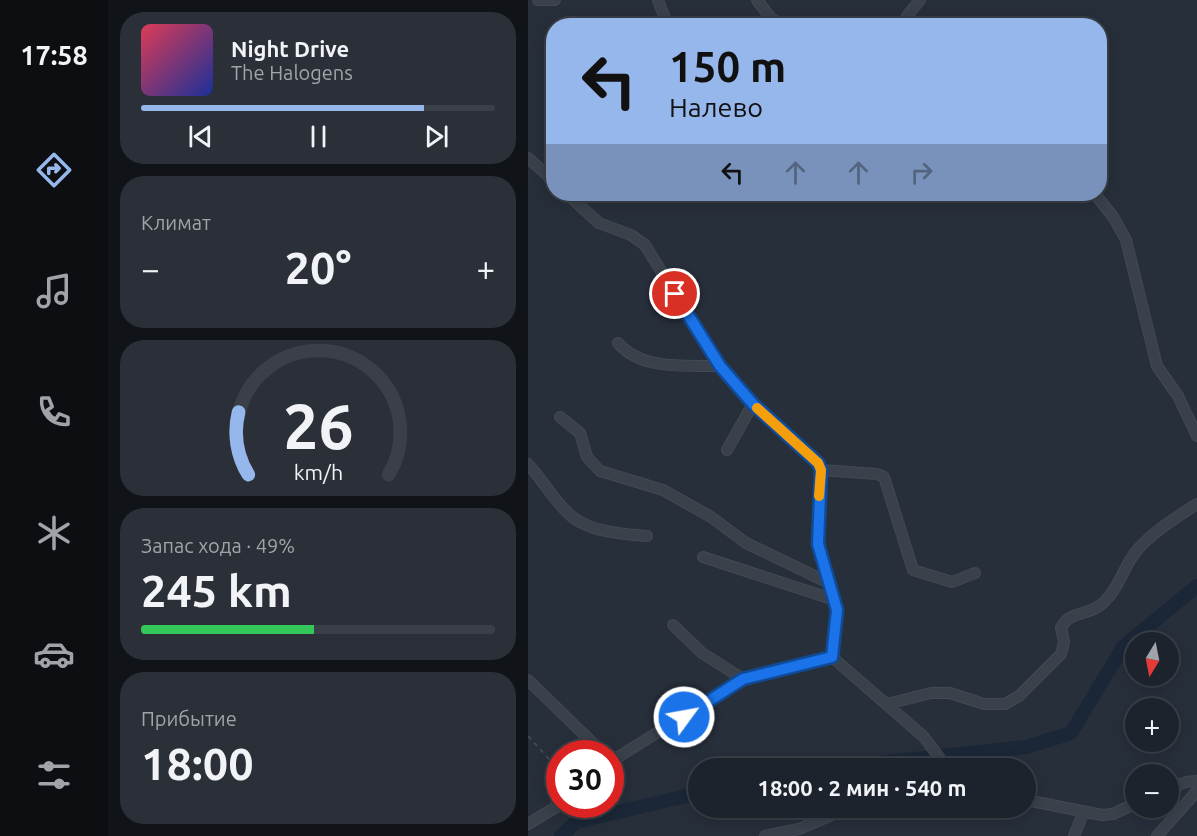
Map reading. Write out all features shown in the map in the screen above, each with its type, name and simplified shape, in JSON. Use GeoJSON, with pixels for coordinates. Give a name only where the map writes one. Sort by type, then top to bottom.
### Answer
{"type":"FeatureCollection","features":[{"type":"Feature","properties":{"kind":"street"},"geometry":{"type":"LineString","coordinates":[[538,0],[555,0]]}},
{"type":"Feature","properties":{"kind":"street"},"geometry":{"type":"LineString","coordinates":[[657,0],[665,18]]}},
{"type":"Feature","properties":{"kind":"street"},"geometry":{"type":"LineString","coordinates":[[757,0],[771,18]]}},
{"type":"Feature","properties":{"kind":"street"},"geometry":{"type":"LineString","coordinates":[[908,18],[920,0]]}},
{"type":"Feature","properties":{"kind":"street"},"geometry":{"type":"LineString","coordinates":[[528,158],[546,174]]}},
{"type":"Feature","properties":{"kind":"street"},"geometry":{"type":"LineString","coordinates":[[1101,201],[1114,218],[1125,240],[1157,366],[1178,396],[1197,436]]}},
{"type":"Feature","properties":{"kind":"street"},"geometry":{"type":"LineString","coordinates":[[577,202],[599,223],[631,235],[645,245],[720,366],[753,404],[818,463],[821,470],[818,544],[835,600],[837,625],[832,657]]}},
{"type":"Feature","properties":{"kind":"street"},"geometry":{"type":"LineString","coordinates":[[618,344],[625,351],[651,362],[720,366]]}},
{"type":"Feature","properties":{"kind":"street"},"geometry":{"type":"LineString","coordinates":[[727,450],[753,404]]}},
{"type":"Feature","properties":{"kind":"street"},"geometry":{"type":"LineString","coordinates":[[560,417],[580,434],[586,457],[600,471],[663,490],[711,517],[746,543],[829,583]]}},
{"type":"Feature","properties":{"kind":"street"},"geometry":{"type":"LineString","coordinates":[[528,464],[567,513],[582,523],[623,534],[647,536]]}},
{"type":"Feature","properties":{"kind":"street"},"geometry":{"type":"LineString","coordinates":[[821,470],[884,477],[913,570],[952,582],[975,573]]}},
{"type":"Feature","properties":{"kind":"street"},"geometry":{"type":"LineString","coordinates":[[887,704],[931,693],[950,693],[996,706],[1019,696],[1061,654],[1064,642],[1061,628],[1065,621],[1073,615],[1090,612],[1101,605],[1118,587],[1138,548],[1197,504]]}},
{"type":"Feature","properties":{"kind":"street"},"geometry":{"type":"LineString","coordinates":[[703,557],[835,600]]}},
{"type":"Feature","properties":{"kind":"street"},"geometry":{"type":"LineString","coordinates":[[673,625],[702,653],[743,679]]}},
{"type":"Feature","properties":{"kind":"street"},"geometry":{"type":"LineString","coordinates":[[832,657],[934,747],[941,758]]}},
{"type":"Feature","properties":{"kind":"street"},"geometry":{"type":"LineString","coordinates":[[624,753],[743,679],[832,657]]}},
{"type":"Feature","properties":{"kind":"street"},"geometry":{"type":"LineString","coordinates":[[528,680],[590,740]]}},
{"type":"Feature","properties":{"kind":"street"},"geometry":{"type":"LineString","coordinates":[[1179,785],[1197,781]]}},
{"type":"Feature","properties":{"kind":"street"},"geometry":{"type":"LineString","coordinates":[[1157,836],[1197,791]]}},
{"type":"Feature","properties":{"kind":"street"},"geometry":{"type":"LineString","coordinates":[[1036,802],[1083,813],[1113,814],[1125,808]]}},
{"type":"Feature","properties":{"kind":"street"},"geometry":{"type":"LineString","coordinates":[[528,824],[546,813]]}},
{"type":"Feature","properties":{"kind":"street"},"geometry":{"type":"LineString","coordinates":[[1074,836],[1083,813]]}},
{"type":"Feature","properties":{"kind":"street"},"geometry":{"type":"LineString","coordinates":[[765,836],[801,832],[829,818]]}},
{"type":"Feature","properties":{"kind":"path"},"geometry":{"type":"LineString","coordinates":[[528,736],[546,756]]}},
{"type":"Feature","properties":{"kind":"waterway"},"geometry":{"type":"LineString","coordinates":[[924,758],[1026,747],[1071,733],[1123,647],[1197,586]]}},
{"type":"Feature","properties":{"kind":"waterway"},"geometry":{"type":"LineString","coordinates":[[561,836],[576,822],[688,796]]}},
{"type":"Feature","properties":{"kind":"slow traffic"},"geometry":{"type":"LineString","coordinates":[[757,408],[818,463],[821,470],[819,496]]}},
{"type":"Feature","properties":{"kind":"route"},"geometry":{"type":"LineString","coordinates":[[675,294],[720,366],[753,404],[818,463],[821,470],[818,544],[837,610],[832,657],[817,658],[743,679],[684,717]]}}]}
